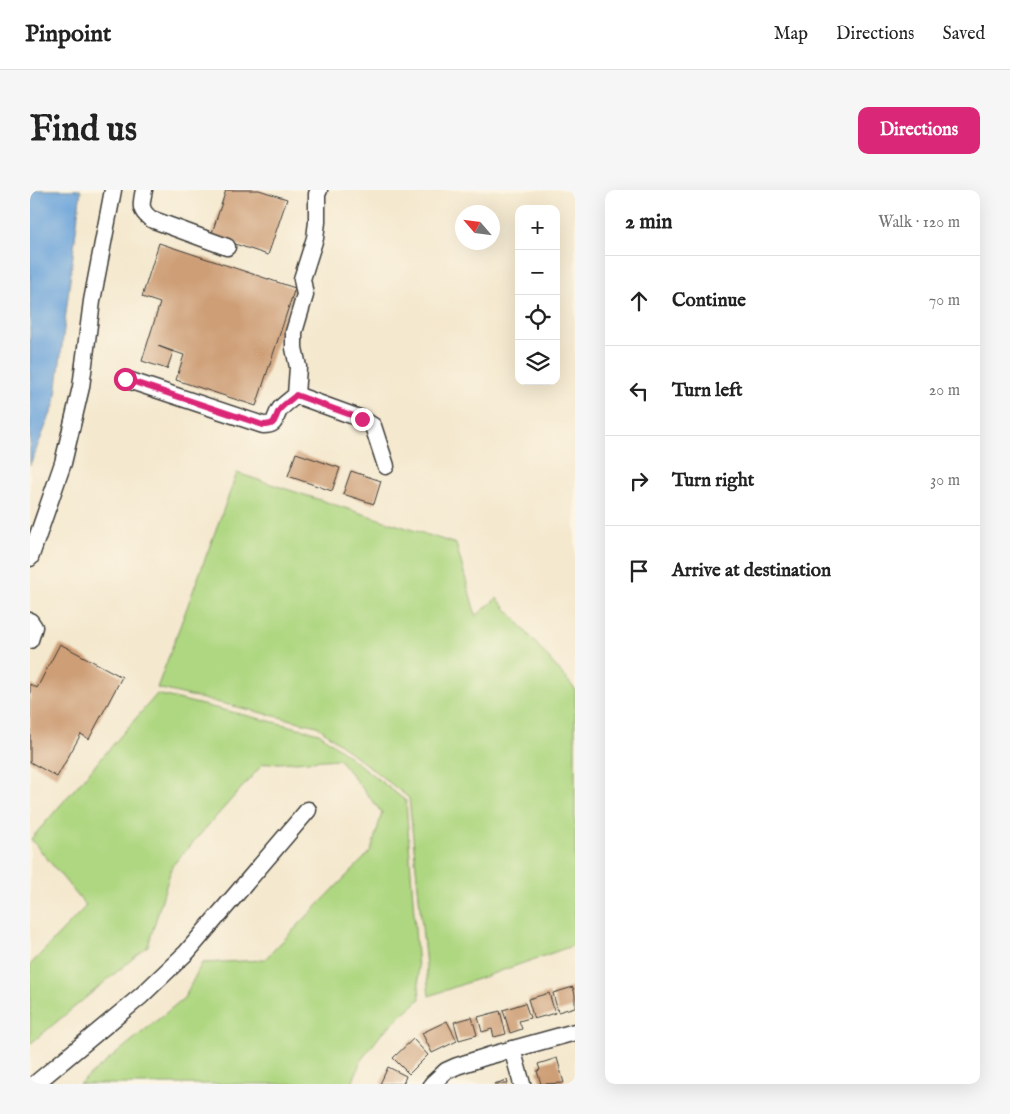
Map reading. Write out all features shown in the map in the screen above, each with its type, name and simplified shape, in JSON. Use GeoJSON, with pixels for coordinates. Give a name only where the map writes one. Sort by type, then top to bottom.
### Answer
{"type":"FeatureCollection","features":[{"type":"Feature","properties":{"kind":"street"},"geometry":{"type":"LineString","coordinates":[[30,558],[63,463],[81,387],[92,301],[113,190]]}},
{"type":"Feature","properties":{"kind":"street"},"geometry":{"type":"LineString","coordinates":[[144,190],[141,204],[144,214],[151,220],[227,248]]}},
{"type":"Feature","properties":{"kind":"street"},"geometry":{"type":"LineString","coordinates":[[125,379],[263,425],[270,425],[274,422],[279,410],[296,395],[298,367],[294,348],[294,332],[305,295],[302,279],[315,238],[317,194],[319,190]]}},
{"type":"Feature","properties":{"kind":"street"},"geometry":{"type":"LineString","coordinates":[[296,395],[362,419],[373,426],[386,466]]}},
{"type":"Feature","properties":{"kind":"street"},"geometry":{"type":"LineString","coordinates":[[30,621],[34,627],[30,640]]}},
{"type":"Feature","properties":{"kind":"street"},"geometry":{"type":"LineString","coordinates":[[35,1084],[141,996],[187,952],[308,810]]}},
{"type":"Feature","properties":{"kind":"street"},"geometry":{"type":"LineString","coordinates":[[432,1084],[446,1072],[458,1066],[575,1032]]}},
{"type":"Feature","properties":{"kind":"street"},"geometry":{"type":"LineString","coordinates":[[512,1049],[522,1084]]}},
{"type":"Feature","properties":{"kind":"green space"},"geometry":{"type":"Polygon","coordinates":[[[237,473],[456,544],[476,616],[497,598],[575,689],[575,945],[429,996],[409,798],[317,726],[157,688],[237,473]]]}},
{"type":"Feature","properties":{"kind":"green space"},"geometry":{"type":"Polygon","coordinates":[[[157,694],[319,733],[406,801],[420,999],[383,1032],[361,1060],[352,1084],[79,1084],[184,998],[202,963],[264,960],[371,851],[382,813],[339,759],[263,764],[172,866],[148,946],[30,1044],[30,965],[86,906],[31,839],[157,694]]]}},
{"type":"Feature","properties":{"kind":"water"},"geometry":{"type":"Polygon","coordinates":[[[30,190],[81,190],[55,403],[30,465],[30,190]]]}},
{"type":"Feature","properties":{"kind":"building"},"geometry":{"type":"Polygon","coordinates":[[[226,190],[259,190],[287,199],[268,255],[211,236],[226,190]]]}},
{"type":"Feature","properties":{"kind":"building"},"geometry":{"type":"Polygon","coordinates":[[[159,243],[295,288],[256,406],[176,380],[184,355],[158,346],[173,352],[167,369],[142,361],[160,303],[142,297],[159,243]]]}},
{"type":"Feature","properties":{"kind":"building"},"geometry":{"type":"Polygon","coordinates":[[[296,453],[340,468],[332,491],[288,476],[296,453]]]}},
{"type":"Feature","properties":{"kind":"building"},"geometry":{"type":"Polygon","coordinates":[[[351,471],[381,481],[374,504],[343,494],[351,471]]]}},
{"type":"Feature","properties":{"kind":"building"},"geometry":{"type":"Polygon","coordinates":[[[60,644],[122,677],[89,739],[81,734],[57,777],[30,762],[30,684],[37,688],[60,644]]]}},
{"type":"Feature","properties":{"kind":"building"},"geometry":{"type":"Polygon","coordinates":[[[573,987],[575,1007],[558,1012],[553,993],[573,987]]]}},
{"type":"Feature","properties":{"kind":"building"},"geometry":{"type":"Polygon","coordinates":[[[549,993],[555,1013],[534,1019],[528,999],[549,993]]]}},
{"type":"Feature","properties":{"kind":"building"},"geometry":{"type":"Polygon","coordinates":[[[525,1003],[530,1018],[519,1021],[522,1029],[510,1033],[503,1010],[525,1003]]]}},
{"type":"Feature","properties":{"kind":"building"},"geometry":{"type":"Polygon","coordinates":[[[500,1011],[506,1034],[494,1037],[492,1029],[482,1032],[478,1017],[500,1011]]]}},
{"type":"Feature","properties":{"kind":"building"},"geometry":{"type":"Polygon","coordinates":[[[472,1017],[477,1035],[459,1040],[454,1022],[472,1017]]]}},
{"type":"Feature","properties":{"kind":"building"},"geometry":{"type":"Polygon","coordinates":[[[447,1021],[457,1041],[432,1053],[422,1033],[447,1021]]]}},
{"type":"Feature","properties":{"kind":"building"},"geometry":{"type":"Polygon","coordinates":[[[413,1039],[428,1055],[409,1074],[393,1058],[413,1039]]]}},
{"type":"Feature","properties":{"kind":"building"},"geometry":{"type":"Polygon","coordinates":[[[557,1058],[564,1083],[541,1084],[537,1071],[540,1070],[538,1064],[557,1058]]]}},
{"type":"Feature","properties":{"kind":"building"},"geometry":{"type":"Polygon","coordinates":[[[388,1067],[406,1076],[403,1084],[380,1084],[388,1067]]]}},
{"type":"Feature","properties":{"kind":"building"},"geometry":{"type":"Polygon","coordinates":[[[507,1080],[508,1084],[494,1084],[507,1080]]]}},
{"type":"Feature","properties":{"kind":"route"},"geometry":{"type":"LineString","coordinates":[[125,379],[263,425],[270,425],[274,422],[279,410],[296,395],[362,419]]}}]}
